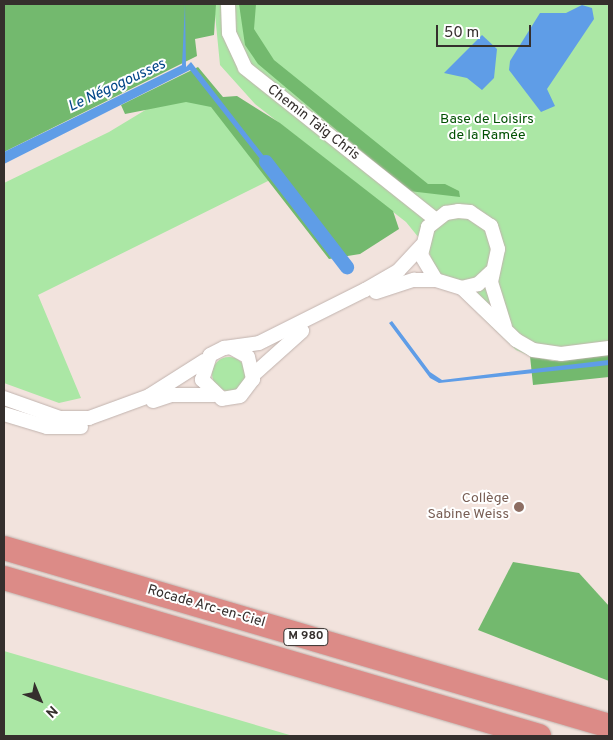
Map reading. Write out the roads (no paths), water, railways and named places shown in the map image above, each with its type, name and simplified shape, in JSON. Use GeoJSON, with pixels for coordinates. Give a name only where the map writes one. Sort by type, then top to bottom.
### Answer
{"type":"FeatureCollection","features":[{"type":"Feature","properties":{"kind":"highway","name":"Rocade Arc-en-Ciel"},"geometry":{"type":"LineString","coordinates":[[4,548],[609,726]]}},
{"type":"Feature","properties":{"kind":"highway","name":"Rocade Arc-en-Ciel"},"geometry":{"type":"LineString","coordinates":[[4,578],[539,736]]}},
{"type":"Feature","properties":{"kind":"street","name":"Chemin Taïg Chris"},"geometry":{"type":"LineString","coordinates":[[228,4],[228,33],[245,68],[435,219]]}},
{"type":"Feature","properties":{"kind":"street"},"geometry":{"type":"LineString","coordinates":[[4,414],[35,425],[71,428],[171,395],[240,396],[253,375],[296,334],[367,293],[400,270],[421,246],[435,219],[458,211],[482,218],[497,243],[491,272],[505,327]]}},
{"type":"Feature","properties":{"kind":"street"},"geometry":{"type":"LineString","coordinates":[[421,246],[424,265],[436,280]]}},
{"type":"Feature","properties":{"kind":"street"},"geometry":{"type":"LineString","coordinates":[[462,288],[478,284],[491,272]]}},
{"type":"Feature","properties":{"kind":"street"},"geometry":{"type":"LineString","coordinates":[[4,398],[60,418],[89,418],[149,396],[204,361],[216,350],[258,343],[367,293],[414,280],[436,280],[462,288],[524,345],[547,353],[609,348]]}},
{"type":"Feature","properties":{"kind":"street"},"geometry":{"type":"LineString","coordinates":[[232,348],[248,358],[253,375]]}},
{"type":"Feature","properties":{"kind":"street"},"geometry":{"type":"LineString","coordinates":[[204,361],[202,380],[214,395]]}},
{"type":"Feature","properties":{"kind":"water"},"geometry":{"type":"Polygon","coordinates":[[[185,4],[186,67],[191,62],[349,266],[346,268],[190,70],[4,164],[4,152],[182,65],[185,4]]]}},
{"type":"Feature","properties":{"kind":"water"},"geometry":{"type":"Polygon","coordinates":[[[582,5],[592,8],[594,19],[547,89],[555,106],[541,112],[509,70],[510,61],[540,13],[566,13],[582,5]]]}},
{"type":"Feature","properties":{"kind":"water"},"geometry":{"type":"Polygon","coordinates":[[[482,35],[497,49],[494,78],[482,90],[467,78],[444,73],[482,35]]]}},
{"type":"Feature","properties":{"kind":"water"},"geometry":{"type":"Polygon","coordinates":[[[392,321],[430,372],[442,380],[609,360],[609,365],[439,383],[430,378],[389,323],[392,321]]]}},
{"type":"Feature","properties":{"kind":"waterway"},"geometry":{"type":"LineString","coordinates":[[266,162],[347,267]]}},
{"type":"Feature","properties":{"kind":"place","name":"Collège Sabine Weiss"},"geometry":{"type":"Point","coordinates":[519,507]}},
{"type":"Feature","properties":{"kind":"water label","name":"Le Négogousses"},"geometry":{"type":"Point","coordinates":[117,86]}},
{"type":"Feature","properties":{"kind":"park label","name":"Base de Loisirs de la Ramée"},"geometry":{"type":"Point","coordinates":[487,128]}}]}
